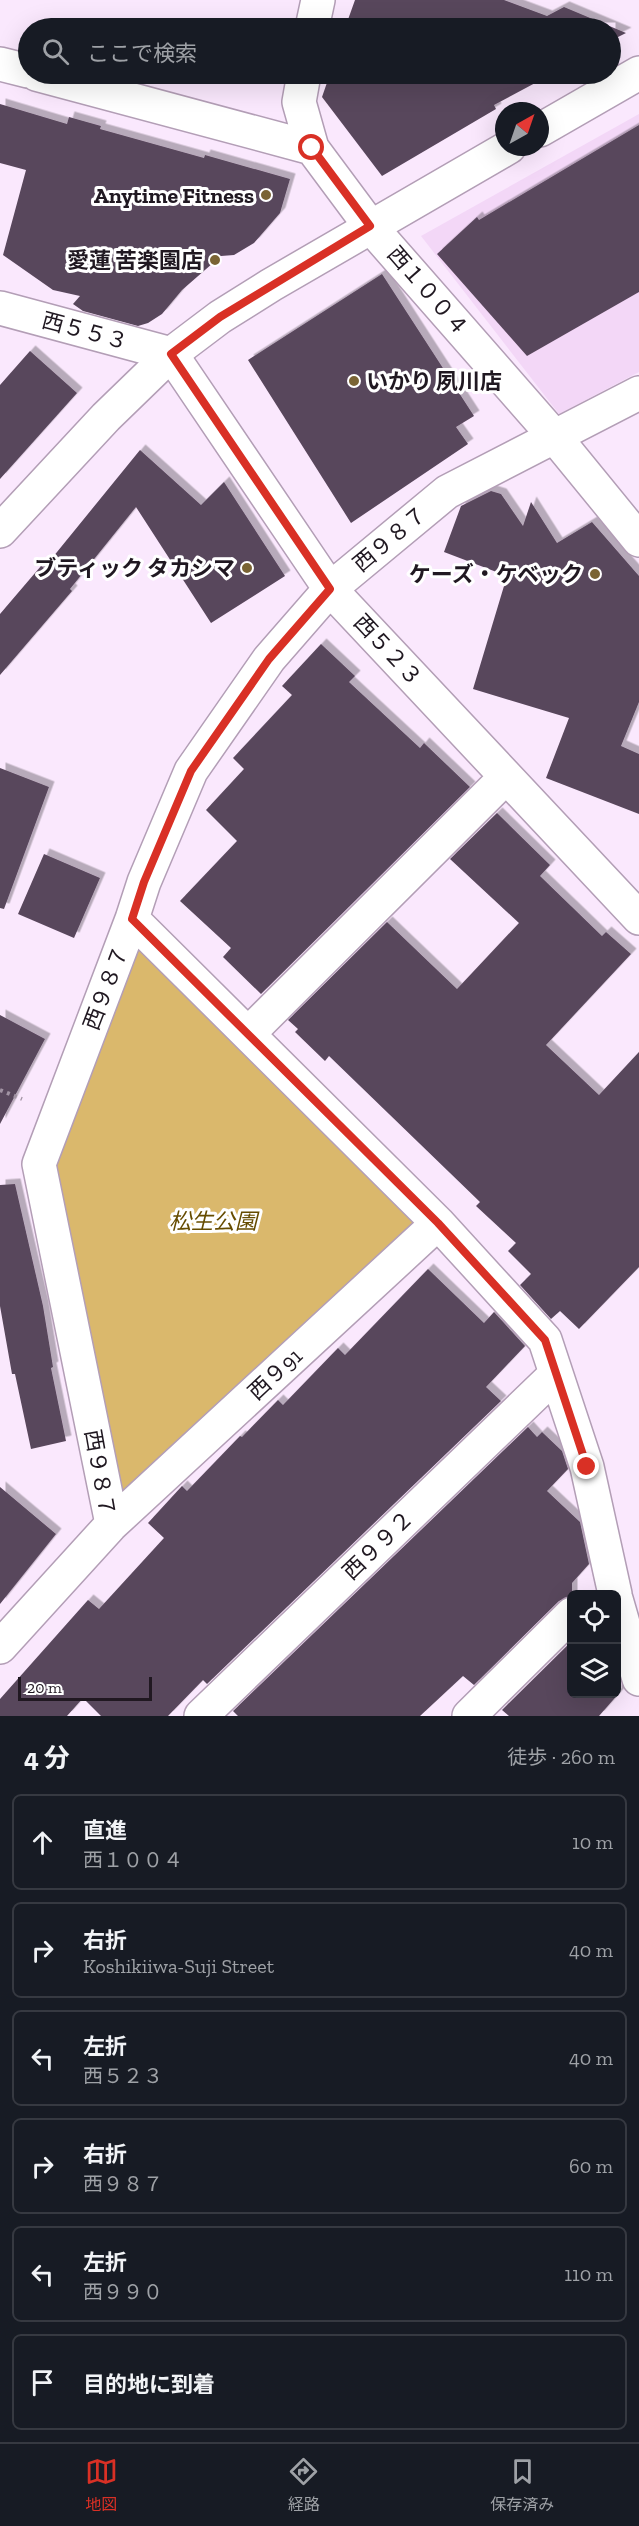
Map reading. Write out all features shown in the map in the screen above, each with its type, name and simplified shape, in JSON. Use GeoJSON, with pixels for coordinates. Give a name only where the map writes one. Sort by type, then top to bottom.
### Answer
{"type":"FeatureCollection","features":[{"type":"Feature","properties":{"kind":"street"},"geometry":{"type":"LineString","coordinates":[[314,18],[318,0]]}},
{"type":"Feature","properties":{"kind":"street"},"geometry":{"type":"LineString","coordinates":[[0,64],[18,68]]}},
{"type":"Feature","properties":{"kind":"street"},"geometry":{"type":"LineString","coordinates":[[621,83],[639,73]]}},
{"type":"Feature","properties":{"kind":"street"},"geometry":{"type":"LineString","coordinates":[[73,84],[312,148]]}},
{"type":"Feature","properties":{"kind":"street"},"geometry":{"type":"LineString","coordinates":[[302,84],[299,102],[312,148]]}},
{"type":"Feature","properties":{"kind":"street"},"geometry":{"type":"LineString","coordinates":[[549,125],[620,84]]}},
{"type":"Feature","properties":{"kind":"street","name":"西１００４"},"geometry":{"type":"LineString","coordinates":[[312,148],[370,226],[554,436],[639,540]]}},
{"type":"Feature","properties":{"kind":"street"},"geometry":{"type":"LineString","coordinates":[[0,531],[106,417],[171,354],[220,317],[370,226],[495,155]]}},
{"type":"Feature","properties":{"kind":"street","name":"西５５３"},"geometry":{"type":"LineString","coordinates":[[0,308],[171,354]]}},
{"type":"Feature","properties":{"kind":"street","name":"西５２３"},"geometry":{"type":"LineString","coordinates":[[171,354],[330,589],[639,918]]}},
{"type":"Feature","properties":{"kind":"street","name":"西９８７"},"geometry":{"type":"LineString","coordinates":[[0,1647],[112,1524],[39,1164],[144,882],[191,771],[269,659],[330,589],[447,492],[639,393]]}},
{"type":"Feature","properties":{"kind":"street"},"geometry":{"type":"LineString","coordinates":[[248,1034],[506,777]]}},
{"type":"Feature","properties":{"kind":"street"},"geometry":{"type":"LineString","coordinates":[[132,919],[438,1223],[545,1340],[587,1467],[608,1590]]}},
{"type":"Feature","properties":{"kind":"street","name":"西９91"},"geometry":{"type":"LineString","coordinates":[[112,1524],[438,1223]]}},
{"type":"Feature","properties":{"kind":"street","name":"西９９２"},"geometry":{"type":"LineString","coordinates":[[201,1716],[555,1375]]}},
{"type":"Feature","properties":{"kind":"street"},"geometry":{"type":"LineString","coordinates":[[469,1716],[567,1619]]}},
{"type":"Feature","properties":{"kind":"street"},"geometry":{"type":"LineString","coordinates":[[621,1628],[639,1679]]}},
{"type":"Feature","properties":{"kind":"shaded area"},"geometry":{"type":"Polygon","coordinates":[[[639,114],[639,372],[559,414],[421,236],[639,114]]]}},
{"type":"Feature","properties":{"kind":"green space","name":"松生公園"},"geometry":{"type":"Polygon","coordinates":[[[136,941],[431,1223],[119,1508],[49,1164],[136,941]]]}},
{"type":"Feature","properties":{"kind":"building"},"geometry":{"type":"Polygon","coordinates":[[[355,0],[504,0],[547,16],[564,7],[590,18],[349,18],[355,0]]]}},
{"type":"Feature","properties":{"kind":"building"},"geometry":{"type":"Polygon","coordinates":[[[327,84],[533,84],[500,102],[495,102],[495,110],[382,176],[322,97],[327,84]]]}},
{"type":"Feature","properties":{"kind":"building"},"geometry":{"type":"Polygon","coordinates":[[[0,104],[67,124],[69,117],[101,126],[100,129],[290,179],[280,213],[254,243],[234,255],[221,256],[182,290],[162,314],[148,323],[138,326],[83,311],[73,304],[80,296],[53,290],[3,255],[26,170],[0,163],[0,104]]]}},
{"type":"Feature","properties":{"kind":"building"},"geometry":{"type":"Polygon","coordinates":[[[639,125],[639,292],[527,356],[437,254],[477,217],[479,220],[639,125]]]}},
{"type":"Feature","properties":{"kind":"building"},"geometry":{"type":"Polygon","coordinates":[[[382,274],[474,416],[456,427],[468,444],[351,523],[248,360],[382,274]]]}},
{"type":"Feature","properties":{"kind":"building"},"geometry":{"type":"Polygon","coordinates":[[[30,351],[77,393],[0,479],[0,385],[30,351]]]}},
{"type":"Feature","properties":{"kind":"building"},"geometry":{"type":"Polygon","coordinates":[[[140,450],[201,505],[224,482],[285,576],[211,623],[136,507],[70,589],[72,591],[0,675],[0,614],[41,566],[44,568],[140,450]]]}},
{"type":"Feature","properties":{"kind":"building"},"geometry":{"type":"Polygon","coordinates":[[[491,491],[501,494],[523,526],[531,502],[557,543],[592,522],[639,576],[639,702],[621,746],[639,754],[639,814],[546,778],[569,718],[473,689],[507,576],[444,552],[461,506],[491,491]]]}},
{"type":"Feature","properties":{"kind":"building"},"geometry":{"type":"Polygon","coordinates":[[[321,644],[355,676],[349,682],[420,748],[424,743],[470,787],[261,994],[223,957],[231,948],[180,901],[237,841],[206,810],[244,769],[233,758],[292,695],[282,686],[321,644]]]}},
{"type":"Feature","properties":{"kind":"building"},"geometry":{"type":"Polygon","coordinates":[[[0,768],[49,787],[4,909],[0,908],[0,768]]]}},
{"type":"Feature","properties":{"kind":"building"},"geometry":{"type":"Polygon","coordinates":[[[497,813],[550,865],[540,876],[602,936],[606,932],[631,954],[546,1045],[599,1095],[639,1052],[639,1267],[579,1329],[560,1311],[551,1319],[520,1285],[531,1274],[508,1251],[516,1243],[476,1206],[480,1202],[329,1056],[325,1061],[295,1032],[298,1029],[288,1020],[387,922],[457,989],[519,923],[450,859],[497,813]]]}},
{"type":"Feature","properties":{"kind":"building"},"geometry":{"type":"Polygon","coordinates":[[[44,854],[100,878],[74,938],[18,914],[44,854]]]}},
{"type":"Feature","properties":{"kind":"building"},"geometry":{"type":"Polygon","coordinates":[[[0,1015],[45,1039],[0,1124],[0,1015]]]}},
{"type":"Feature","properties":{"kind":"building"},"geometry":{"type":"Polygon","coordinates":[[[15,1184],[43,1306],[53,1367],[51,1368],[66,1441],[31,1449],[15,1374],[12,1374],[0,1306],[0,1185],[15,1184]]]}},
{"type":"Feature","properties":{"kind":"building"},"geometry":{"type":"Polygon","coordinates":[[[428,1269],[484,1323],[494,1312],[525,1346],[486,1387],[501,1401],[207,1684],[203,1680],[168,1716],[101,1716],[83,1698],[67,1716],[0,1716],[0,1699],[88,1600],[99,1609],[164,1538],[148,1523],[182,1486],[187,1491],[278,1400],[283,1405],[338,1348],[345,1355],[428,1269]]]}},
{"type":"Feature","properties":{"kind":"building"},"geometry":{"type":"Polygon","coordinates":[[[528,1427],[537,1437],[542,1432],[562,1451],[568,1469],[547,1491],[580,1522],[589,1564],[572,1583],[572,1590],[567,1590],[567,1598],[559,1601],[474,1685],[463,1676],[420,1716],[238,1716],[233,1711],[528,1427]]]}},
{"type":"Feature","properties":{"kind":"building"},"geometry":{"type":"Polygon","coordinates":[[[0,1487],[56,1534],[0,1604],[0,1487]]]}},
{"type":"Feature","properties":{"kind":"building"},"geometry":{"type":"Polygon","coordinates":[[[567,1646],[567,1698],[615,1698],[599,1716],[509,1716],[502,1710],[567,1646]]]}},
{"type":"Feature","properties":{"kind":"place","name":"Anytime Fitness"},"geometry":{"type":"Point","coordinates":[266,195]}},
{"type":"Feature","properties":{"kind":"place","name":"愛蓮 苦楽園店"},"geometry":{"type":"Point","coordinates":[215,260]}},
{"type":"Feature","properties":{"kind":"place","name":"いかり 夙川店"},"geometry":{"type":"Point","coordinates":[354,381]}},
{"type":"Feature","properties":{"kind":"place","name":"ブティック タカシマ"},"geometry":{"type":"Point","coordinates":[247,568]}},
{"type":"Feature","properties":{"kind":"place","name":"ケーズ・ケベック"},"geometry":{"type":"Point","coordinates":[595,574]}},
{"type":"Feature","properties":{"kind":"route"},"geometry":{"type":"LineString","coordinates":[[312,148],[370,226],[220,317],[171,354],[330,589],[269,659],[191,771],[144,882],[132,919],[438,1223],[545,1340],[587,1467]]}}]}
